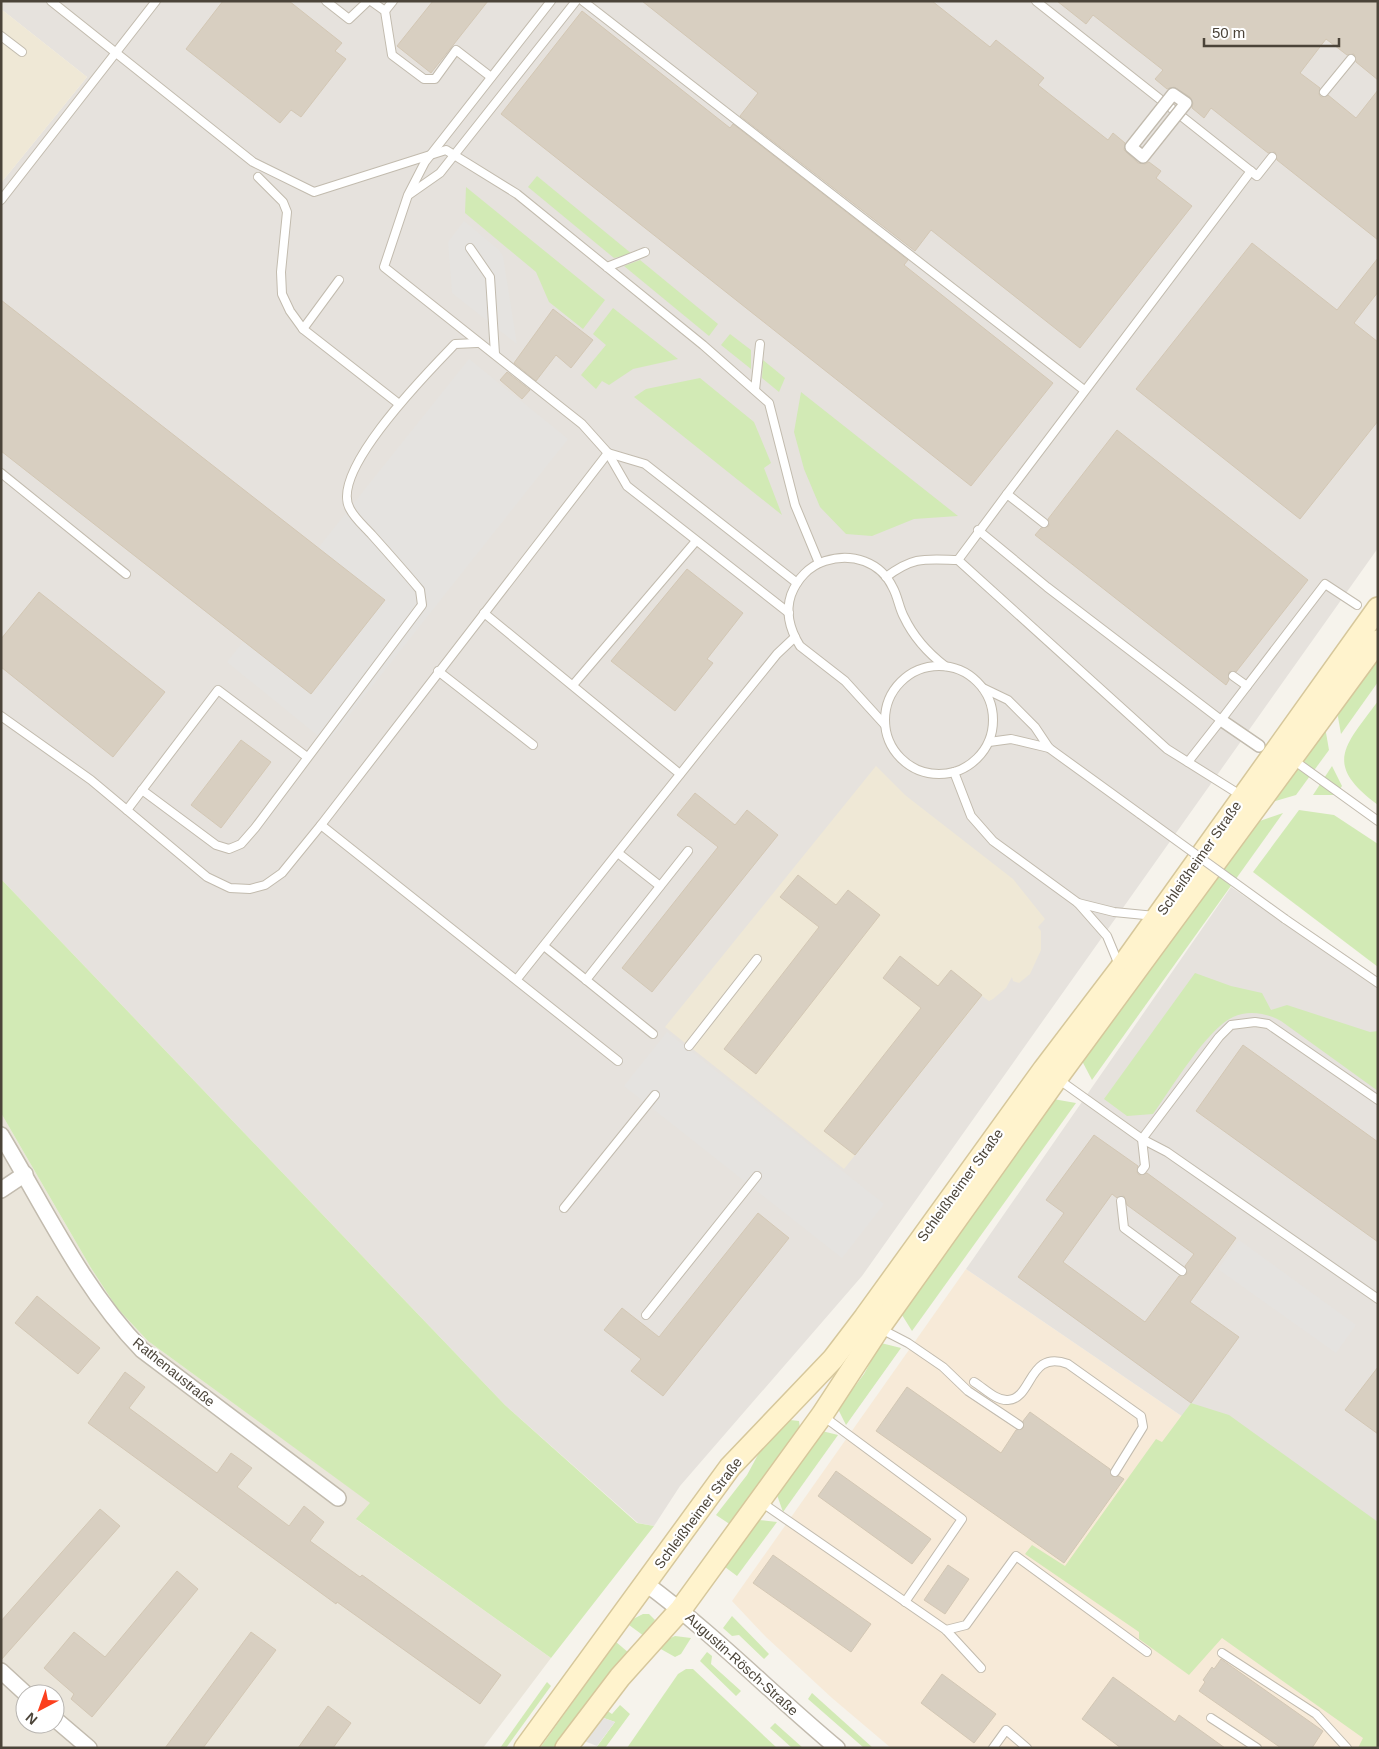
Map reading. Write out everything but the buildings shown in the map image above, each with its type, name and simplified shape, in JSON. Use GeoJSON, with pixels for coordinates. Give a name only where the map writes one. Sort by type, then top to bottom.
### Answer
{"type":"FeatureCollection","features":[{"type":"Feature","properties":{"kind":"main road","name":"Schleißheimer Straße"},"geometry":{"type":"LineString","coordinates":[[1051,1074],[1120,969],[1242,796],[1368,607]]}},
{"type":"Feature","properties":{"kind":"main road","name":"Schleißheimer Straße"},"geometry":{"type":"LineString","coordinates":[[566,1748],[607,1692],[680,1610],[822,1415],[872,1323],[1051,1074],[1291,759],[1378,640]]}},
{"type":"Feature","properties":{"kind":"main road","name":"Schleißheimer Straße"},"geometry":{"type":"LineString","coordinates":[[525,1748],[730,1467],[833,1359],[872,1323]]}},
{"type":"Feature","properties":{"kind":"street"},"geometry":{"type":"LineString","coordinates":[[1173,94],[1186,103],[1143,157],[1131,147],[1173,94]]}},
{"type":"Feature","properties":{"kind":"street"},"geometry":{"type":"LineString","coordinates":[[1221,720],[1259,746]]}},
{"type":"Feature","properties":{"kind":"street","name":"Rathenaustraße"},"geometry":{"type":"LineString","coordinates":[[1,1135],[98,1297],[129,1336],[142,1350],[338,1498]]}},
{"type":"Feature","properties":{"kind":"street"},"geometry":{"type":"LineString","coordinates":[[1,1190],[24,1174]]}},
{"type":"Feature","properties":{"kind":"street","name":"Augustin-Rösch-Straße"},"geometry":{"type":"LineString","coordinates":[[645,1583],[680,1610],[789,1708],[837,1748]]}},
{"type":"Feature","properties":{"kind":"street"},"geometry":{"type":"LineString","coordinates":[[1,1671],[15,1684]]}},
{"type":"Feature","properties":{"kind":"street"},"geometry":{"type":"LineString","coordinates":[[65,1728],[89,1748]]}},
{"type":"Feature","properties":{"kind":"lane"},"geometry":{"type":"LineString","coordinates":[[51,1],[253,162],[314,192],[446,150],[517,194],[769,403],[795,505],[819,563]]}},
{"type":"Feature","properties":{"kind":"lane"},"geometry":{"type":"LineString","coordinates":[[1,200],[156,1]]}},
{"type":"Feature","properties":{"kind":"lane"},"geometry":{"type":"LineString","coordinates":[[326,1],[349,19],[369,1],[385,11]]}},
{"type":"Feature","properties":{"kind":"lane"},"geometry":{"type":"LineString","coordinates":[[393,1],[385,11],[392,55],[424,79],[435,79],[456,50],[492,77]]}},
{"type":"Feature","properties":{"kind":"lane"},"geometry":{"type":"LineString","coordinates":[[551,1],[425,162],[408,195],[384,267],[477,343],[495,354],[582,424],[608,453],[627,486],[789,612]]}},
{"type":"Feature","properties":{"kind":"lane"},"geometry":{"type":"LineString","coordinates":[[408,195],[440,173],[576,1]]}},
{"type":"Feature","properties":{"kind":"lane"},"geometry":{"type":"LineString","coordinates":[[583,1],[1084,390]]}},
{"type":"Feature","properties":{"kind":"lane"},"geometry":{"type":"LineString","coordinates":[[1036,1],[1257,176],[1272,157]]}},
{"type":"Feature","properties":{"kind":"lane"},"geometry":{"type":"LineString","coordinates":[[1,36],[22,52]]}},
{"type":"Feature","properties":{"kind":"lane"},"geometry":{"type":"LineString","coordinates":[[1324,92],[1351,59]]}},
{"type":"Feature","properties":{"kind":"lane"},"geometry":{"type":"LineString","coordinates":[[958,560],[978,530],[1250,171]]}},
{"type":"Feature","properties":{"kind":"lane"},"geometry":{"type":"LineString","coordinates":[[258,177],[283,202],[287,212],[281,272],[282,294],[290,311],[303,329],[399,404]]}},
{"type":"Feature","properties":{"kind":"lane"},"geometry":{"type":"LineString","coordinates":[[470,248],[490,277],[495,354]]}},
{"type":"Feature","properties":{"kind":"lane"},"geometry":{"type":"LineString","coordinates":[[607,267],[645,252]]}},
{"type":"Feature","properties":{"kind":"lane"},"geometry":{"type":"LineString","coordinates":[[303,329],[339,280]]}},
{"type":"Feature","properties":{"kind":"lane"},"geometry":{"type":"LineString","coordinates":[[142,790],[216,845],[229,850],[241,844],[255,828],[422,605],[420,590],[349,509],[347,486],[368,446],[399,404],[455,344],[477,343]]}},
{"type":"Feature","properties":{"kind":"lane"},"geometry":{"type":"LineString","coordinates":[[755,390],[760,344]]}},
{"type":"Feature","properties":{"kind":"lane"},"geometry":{"type":"LineString","coordinates":[[608,453],[645,464],[797,583]]}},
{"type":"Feature","properties":{"kind":"lane"},"geometry":{"type":"LineString","coordinates":[[1,716],[91,780],[207,876],[230,888],[250,889],[265,885],[282,873],[321,825],[608,453]]}},
{"type":"Feature","properties":{"kind":"lane"},"geometry":{"type":"LineString","coordinates":[[1,472],[126,574]]}},
{"type":"Feature","properties":{"kind":"lane"},"geometry":{"type":"LineString","coordinates":[[1007,494],[1044,523]]}},
{"type":"Feature","properties":{"kind":"lane"},"geometry":{"type":"LineString","coordinates":[[978,530],[1047,588],[1221,720]]}},
{"type":"Feature","properties":{"kind":"lane"},"geometry":{"type":"LineString","coordinates":[[573,685],[696,541]]}},
{"type":"Feature","properties":{"kind":"lane"},"geometry":{"type":"LineString","coordinates":[[982,687],[989,700],[993,714],[993,728],[989,742],[973,762],[954,772],[933,774],[913,768],[894,750],[885,725],[859,694],[800,646],[794,637],[789,612],[790,599],[797,583],[805,573],[819,563],[835,558],[857,559],[868,563],[886,577],[912,632],[934,658],[945,666],[963,672],[982,687],[1008,700],[1021,712],[1049,748],[1285,919],[1378,983]]}},
{"type":"Feature","properties":{"kind":"lane"},"geometry":{"type":"LineString","coordinates":[[886,577],[900,566],[918,559],[958,560],[1167,749],[1242,796]]}},
{"type":"Feature","properties":{"kind":"lane"},"geometry":{"type":"LineString","coordinates":[[1188,762],[1325,584],[1368,607]]}},
{"type":"Feature","properties":{"kind":"lane"},"geometry":{"type":"LineString","coordinates":[[484,613],[680,774]]}},
{"type":"Feature","properties":{"kind":"lane"},"geometry":{"type":"LineString","coordinates":[[517,980],[680,774],[777,654],[794,637]]}},
{"type":"Feature","properties":{"kind":"lane"},"geometry":{"type":"LineString","coordinates":[[885,725],[887,704],[901,681],[921,669],[945,666]]}},
{"type":"Feature","properties":{"kind":"lane"},"geometry":{"type":"LineString","coordinates":[[438,671],[533,745]]}},
{"type":"Feature","properties":{"kind":"lane"},"geometry":{"type":"LineString","coordinates":[[1233,676],[1247,686]]}},
{"type":"Feature","properties":{"kind":"lane"},"geometry":{"type":"LineString","coordinates":[[127,810],[218,690],[307,757]]}},
{"type":"Feature","properties":{"kind":"lane"},"geometry":{"type":"LineString","coordinates":[[989,742],[1011,739],[1049,748]]}},
{"type":"Feature","properties":{"kind":"lane"},"geometry":{"type":"LineString","coordinates":[[1291,759],[1378,821]]}},
{"type":"Feature","properties":{"kind":"lane"},"geometry":{"type":"LineString","coordinates":[[954,772],[971,816],[993,841],[1078,903],[1107,936],[1120,969]]}},
{"type":"Feature","properties":{"kind":"lane"},"geometry":{"type":"LineString","coordinates":[[321,825],[618,1061]]}},
{"type":"Feature","properties":{"kind":"lane"},"geometry":{"type":"LineString","coordinates":[[586,980],[688,851]]}},
{"type":"Feature","properties":{"kind":"lane"},"geometry":{"type":"LineString","coordinates":[[618,853],[660,886]]}},
{"type":"Feature","properties":{"kind":"lane"},"geometry":{"type":"LineString","coordinates":[[1078,903],[1114,912],[1157,916]]}},
{"type":"Feature","properties":{"kind":"lane"},"geometry":{"type":"LineString","coordinates":[[544,946],[652,1034]]}},
{"type":"Feature","properties":{"kind":"lane"},"geometry":{"type":"LineString","coordinates":[[689,1046],[757,959]]}},
{"type":"Feature","properties":{"kind":"lane"},"geometry":{"type":"LineString","coordinates":[[1142,1170],[1145,1166],[1142,1139],[1219,1037],[1231,1025],[1255,1022],[1268,1024],[1378,1100]]}},
{"type":"Feature","properties":{"kind":"lane"},"geometry":{"type":"LineString","coordinates":[[1051,1074],[1142,1139],[1167,1152],[1378,1299]]}},
{"type":"Feature","properties":{"kind":"lane"},"geometry":{"type":"LineString","coordinates":[[564,1208],[655,1095]]}},
{"type":"Feature","properties":{"kind":"lane"},"geometry":{"type":"LineString","coordinates":[[646,1315],[756,1176]]}},
{"type":"Feature","properties":{"kind":"lane"},"geometry":{"type":"LineString","coordinates":[[1121,1201],[1124,1228],[1182,1271]]}},
{"type":"Feature","properties":{"kind":"lane"},"geometry":{"type":"LineString","coordinates":[[872,1323],[908,1343],[943,1367],[968,1390],[1019,1425]]}},
{"type":"Feature","properties":{"kind":"lane"},"geometry":{"type":"LineString","coordinates":[[974,1382],[996,1397],[1008,1400],[1018,1396],[1039,1367],[1047,1362],[1058,1360],[1068,1364],[1141,1416],[1143,1427],[1114,1472]]}},
{"type":"Feature","properties":{"kind":"lane"},"geometry":{"type":"LineString","coordinates":[[822,1415],[962,1519],[905,1602]]}},
{"type":"Feature","properties":{"kind":"lane"},"geometry":{"type":"LineString","coordinates":[[759,1501],[946,1630],[981,1668]]}},
{"type":"Feature","properties":{"kind":"lane"},"geometry":{"type":"LineString","coordinates":[[946,1630],[966,1625],[1016,1556],[1146,1652]]}},
{"type":"Feature","properties":{"kind":"lane"},"geometry":{"type":"LineString","coordinates":[[1222,1653],[1316,1714],[1345,1747]]}},
{"type":"Feature","properties":{"kind":"lane"},"geometry":{"type":"LineString","coordinates":[[1211,1718],[1257,1748]]}},
{"type":"Feature","properties":{"kind":"lane"},"geometry":{"type":"LineString","coordinates":[[993,1748],[1006,1730],[1027,1748]]}},
{"type":"Feature","properties":{"kind":"shaded area"},"geometry":{"type":"Polygon","coordinates":[[[1,1],[1378,1],[1378,548],[862,1276],[680,1486],[654,1526],[638,1523],[505,1405],[1,879],[1,183],[87,77],[1,9],[1,1]]]}},
{"type":"Feature","properties":{"kind":"shaded area"},"geometry":{"type":"Polygon","coordinates":[[[1,9],[87,77],[1,183],[1,9]]]}},
{"type":"Feature","properties":{"kind":"shaded area"},"geometry":{"type":"Polygon","coordinates":[[[464,221],[499,250],[503,256],[517,344],[452,293],[448,242],[464,221]]]}},
{"type":"Feature","properties":{"kind":"shaded area"},"geometry":{"type":"Polygon","coordinates":[[[469,359],[568,439],[327,743],[227,662],[469,359]]]}},
{"type":"Feature","properties":{"kind":"shaded area"},"geometry":{"type":"Polygon","coordinates":[[[876,766],[905,795],[1013,879],[1045,919],[1038,927],[1041,931],[1041,950],[1030,974],[1019,983],[1013,981],[1012,977],[1006,988],[989,1001],[982,996],[844,1169],[665,1027],[876,766]]]}},
{"type":"Feature","properties":{"kind":"shaded area"},"geometry":{"type":"Polygon","coordinates":[[[1231,887],[1378,988],[1378,1737],[1183,1417],[966,1269],[1231,887]]]}},
{"type":"Feature","properties":{"kind":"shaded area"},"geometry":{"type":"Polygon","coordinates":[[[667,1032],[884,1204],[842,1258],[624,1086],[667,1032]]]}},
{"type":"Feature","properties":{"kind":"shaded area"},"geometry":{"type":"Polygon","coordinates":[[[1,1113],[91,1268],[117,1308],[148,1341],[371,1503],[357,1520],[551,1658],[483,1748],[1,1748],[1,1113]]]}},
{"type":"Feature","properties":{"kind":"shaded area"},"geometry":{"type":"Polygon","coordinates":[[[1239,1240],[1356,1325],[1336,1353],[1218,1269],[1239,1240]]]}},
{"type":"Feature","properties":{"kind":"shaded area"},"geometry":{"type":"Polygon","coordinates":[[[966,1269],[1183,1417],[1378,1748],[891,1748],[832,1698],[766,1637],[732,1601],[966,1269]]]}},
{"type":"Feature","properties":{"kind":"shaded area"},"geometry":{"type":"Polygon","coordinates":[[[601,1717],[615,1722],[597,1746],[584,1741],[601,1717]]]}},
{"type":"Feature","properties":{"kind":"green space"},"geometry":{"type":"Polygon","coordinates":[[[537,176],[632,254],[614,258],[528,187],[537,176]]]}},
{"type":"Feature","properties":{"kind":"green space"},"geometry":{"type":"Polygon","coordinates":[[[466,187],[605,300],[583,329],[549,302],[536,272],[465,213],[466,187]]]}},
{"type":"Feature","properties":{"kind":"green space"},"geometry":{"type":"Polygon","coordinates":[[[640,260],[718,324],[709,336],[624,266],[640,260]]]}},
{"type":"Feature","properties":{"kind":"green space"},"geometry":{"type":"Polygon","coordinates":[[[613,308],[678,359],[633,369],[609,385],[602,381],[596,389],[581,375],[606,345],[593,334],[613,308]]]}},
{"type":"Feature","properties":{"kind":"green space"},"geometry":{"type":"Polygon","coordinates":[[[730,334],[751,350],[751,369],[721,345],[730,334]]]}},
{"type":"Feature","properties":{"kind":"green space"},"geometry":{"type":"Polygon","coordinates":[[[763,360],[785,378],[779,392],[762,378],[763,360]]]}},
{"type":"Feature","properties":{"kind":"green space"},"geometry":{"type":"Polygon","coordinates":[[[700,378],[754,422],[771,463],[764,468],[782,515],[634,397],[646,389],[700,378]]]}},
{"type":"Feature","properties":{"kind":"green space"},"geometry":{"type":"Polygon","coordinates":[[[801,392],[958,516],[914,519],[872,536],[846,534],[820,507],[804,469],[794,432],[801,392]]]}},
{"type":"Feature","properties":{"kind":"green space"},"geometry":{"type":"Polygon","coordinates":[[[1378,649],[1378,682],[1341,734],[1338,717],[1339,705],[1378,649]]]}},
{"type":"Feature","properties":{"kind":"green space"},"geometry":{"type":"Polygon","coordinates":[[[1378,701],[1378,805],[1361,791],[1350,778],[1345,766],[1345,755],[1356,731],[1378,701]]]}},
{"type":"Feature","properties":{"kind":"green space"},"geometry":{"type":"Polygon","coordinates":[[[1325,727],[1329,750],[1296,795],[1272,802],[1325,727]]]}},
{"type":"Feature","properties":{"kind":"green space"},"geometry":{"type":"Polygon","coordinates":[[[1332,766],[1342,786],[1336,795],[1313,795],[1332,766]]]}},
{"type":"Feature","properties":{"kind":"green space"},"geometry":{"type":"Polygon","coordinates":[[[1299,810],[1334,815],[1378,844],[1378,967],[1253,872],[1299,810]]]}},
{"type":"Feature","properties":{"kind":"green space"},"geometry":{"type":"Polygon","coordinates":[[[1283,813],[1092,1080],[1081,1059],[1257,822],[1283,813]]]}},
{"type":"Feature","properties":{"kind":"green space"},"geometry":{"type":"Polygon","coordinates":[[[1,879],[505,1405],[637,1523],[654,1526],[551,1658],[356,1519],[370,1503],[148,1341],[117,1308],[91,1268],[1,1113],[1,879]]]}},
{"type":"Feature","properties":{"kind":"green space"},"geometry":{"type":"Polygon","coordinates":[[[1195,973],[1231,986],[1262,993],[1271,1010],[1287,1005],[1370,1032],[1378,1031],[1378,1091],[1281,1021],[1264,1014],[1251,1013],[1233,1017],[1212,1034],[1201,1046],[1153,1114],[1127,1116],[1104,1099],[1195,973]]]}},
{"type":"Feature","properties":{"kind":"green space"},"geometry":{"type":"Polygon","coordinates":[[[1053,1099],[1076,1103],[912,1331],[902,1315],[904,1307],[1053,1099]]]}},
{"type":"Feature","properties":{"kind":"green space"},"geometry":{"type":"Polygon","coordinates":[[[881,1343],[901,1348],[846,1425],[838,1409],[864,1374],[881,1343]]]}},
{"type":"Feature","properties":{"kind":"green space"},"geometry":{"type":"Polygon","coordinates":[[[1191,1403],[1229,1415],[1378,1522],[1378,1748],[1358,1748],[1363,1738],[1222,1638],[1189,1675],[1139,1639],[1139,1632],[1025,1554],[1032,1545],[1065,1566],[1156,1439],[1162,1442],[1191,1403]]]}},
{"type":"Feature","properties":{"kind":"green space"},"geometry":{"type":"Polygon","coordinates":[[[790,1420],[799,1421],[800,1428],[731,1525],[716,1515],[747,1475],[760,1451],[790,1420]]]}},
{"type":"Feature","properties":{"kind":"green space"},"geometry":{"type":"Polygon","coordinates":[[[822,1431],[838,1435],[783,1512],[777,1495],[822,1431]]]}},
{"type":"Feature","properties":{"kind":"green space"},"geometry":{"type":"Polygon","coordinates":[[[759,1520],[777,1522],[737,1576],[725,1567],[759,1520]]]}},
{"type":"Feature","properties":{"kind":"green space"},"geometry":{"type":"Polygon","coordinates":[[[643,1614],[649,1614],[655,1620],[644,1636],[629,1625],[633,1619],[643,1614]]]}},
{"type":"Feature","properties":{"kind":"green space"},"geometry":{"type":"Polygon","coordinates":[[[732,1616],[769,1654],[764,1659],[739,1635],[732,1636],[723,1628],[732,1616]]]}},
{"type":"Feature","properties":{"kind":"green space"},"geometry":{"type":"Polygon","coordinates":[[[675,1636],[691,1638],[681,1654],[675,1657],[659,1648],[666,1640],[675,1636]]]}},
{"type":"Feature","properties":{"kind":"green space"},"geometry":{"type":"Polygon","coordinates":[[[616,1642],[629,1653],[556,1748],[540,1748],[616,1642]]]}},
{"type":"Feature","properties":{"kind":"green space"},"geometry":{"type":"Polygon","coordinates":[[[707,1652],[712,1656],[711,1664],[741,1691],[736,1696],[700,1661],[707,1652]]]}},
{"type":"Feature","properties":{"kind":"green space"},"geometry":{"type":"Polygon","coordinates":[[[686,1669],[693,1669],[777,1748],[627,1748],[678,1674],[686,1669]]]}},
{"type":"Feature","properties":{"kind":"green space"},"geometry":{"type":"Polygon","coordinates":[[[547,1682],[551,1686],[506,1748],[500,1748],[547,1682]]]}},
{"type":"Feature","properties":{"kind":"green space"},"geometry":{"type":"Polygon","coordinates":[[[812,1693],[873,1748],[864,1748],[808,1699],[812,1693]]]}},
{"type":"Feature","properties":{"kind":"green space"},"geometry":{"type":"Polygon","coordinates":[[[620,1705],[630,1714],[605,1748],[596,1748],[615,1722],[601,1717],[606,1710],[612,1714],[620,1705]]]}},
{"type":"Feature","properties":{"kind":"green space"},"geometry":{"type":"Polygon","coordinates":[[[775,1723],[803,1748],[792,1748],[770,1728],[775,1723]]]}}]}
